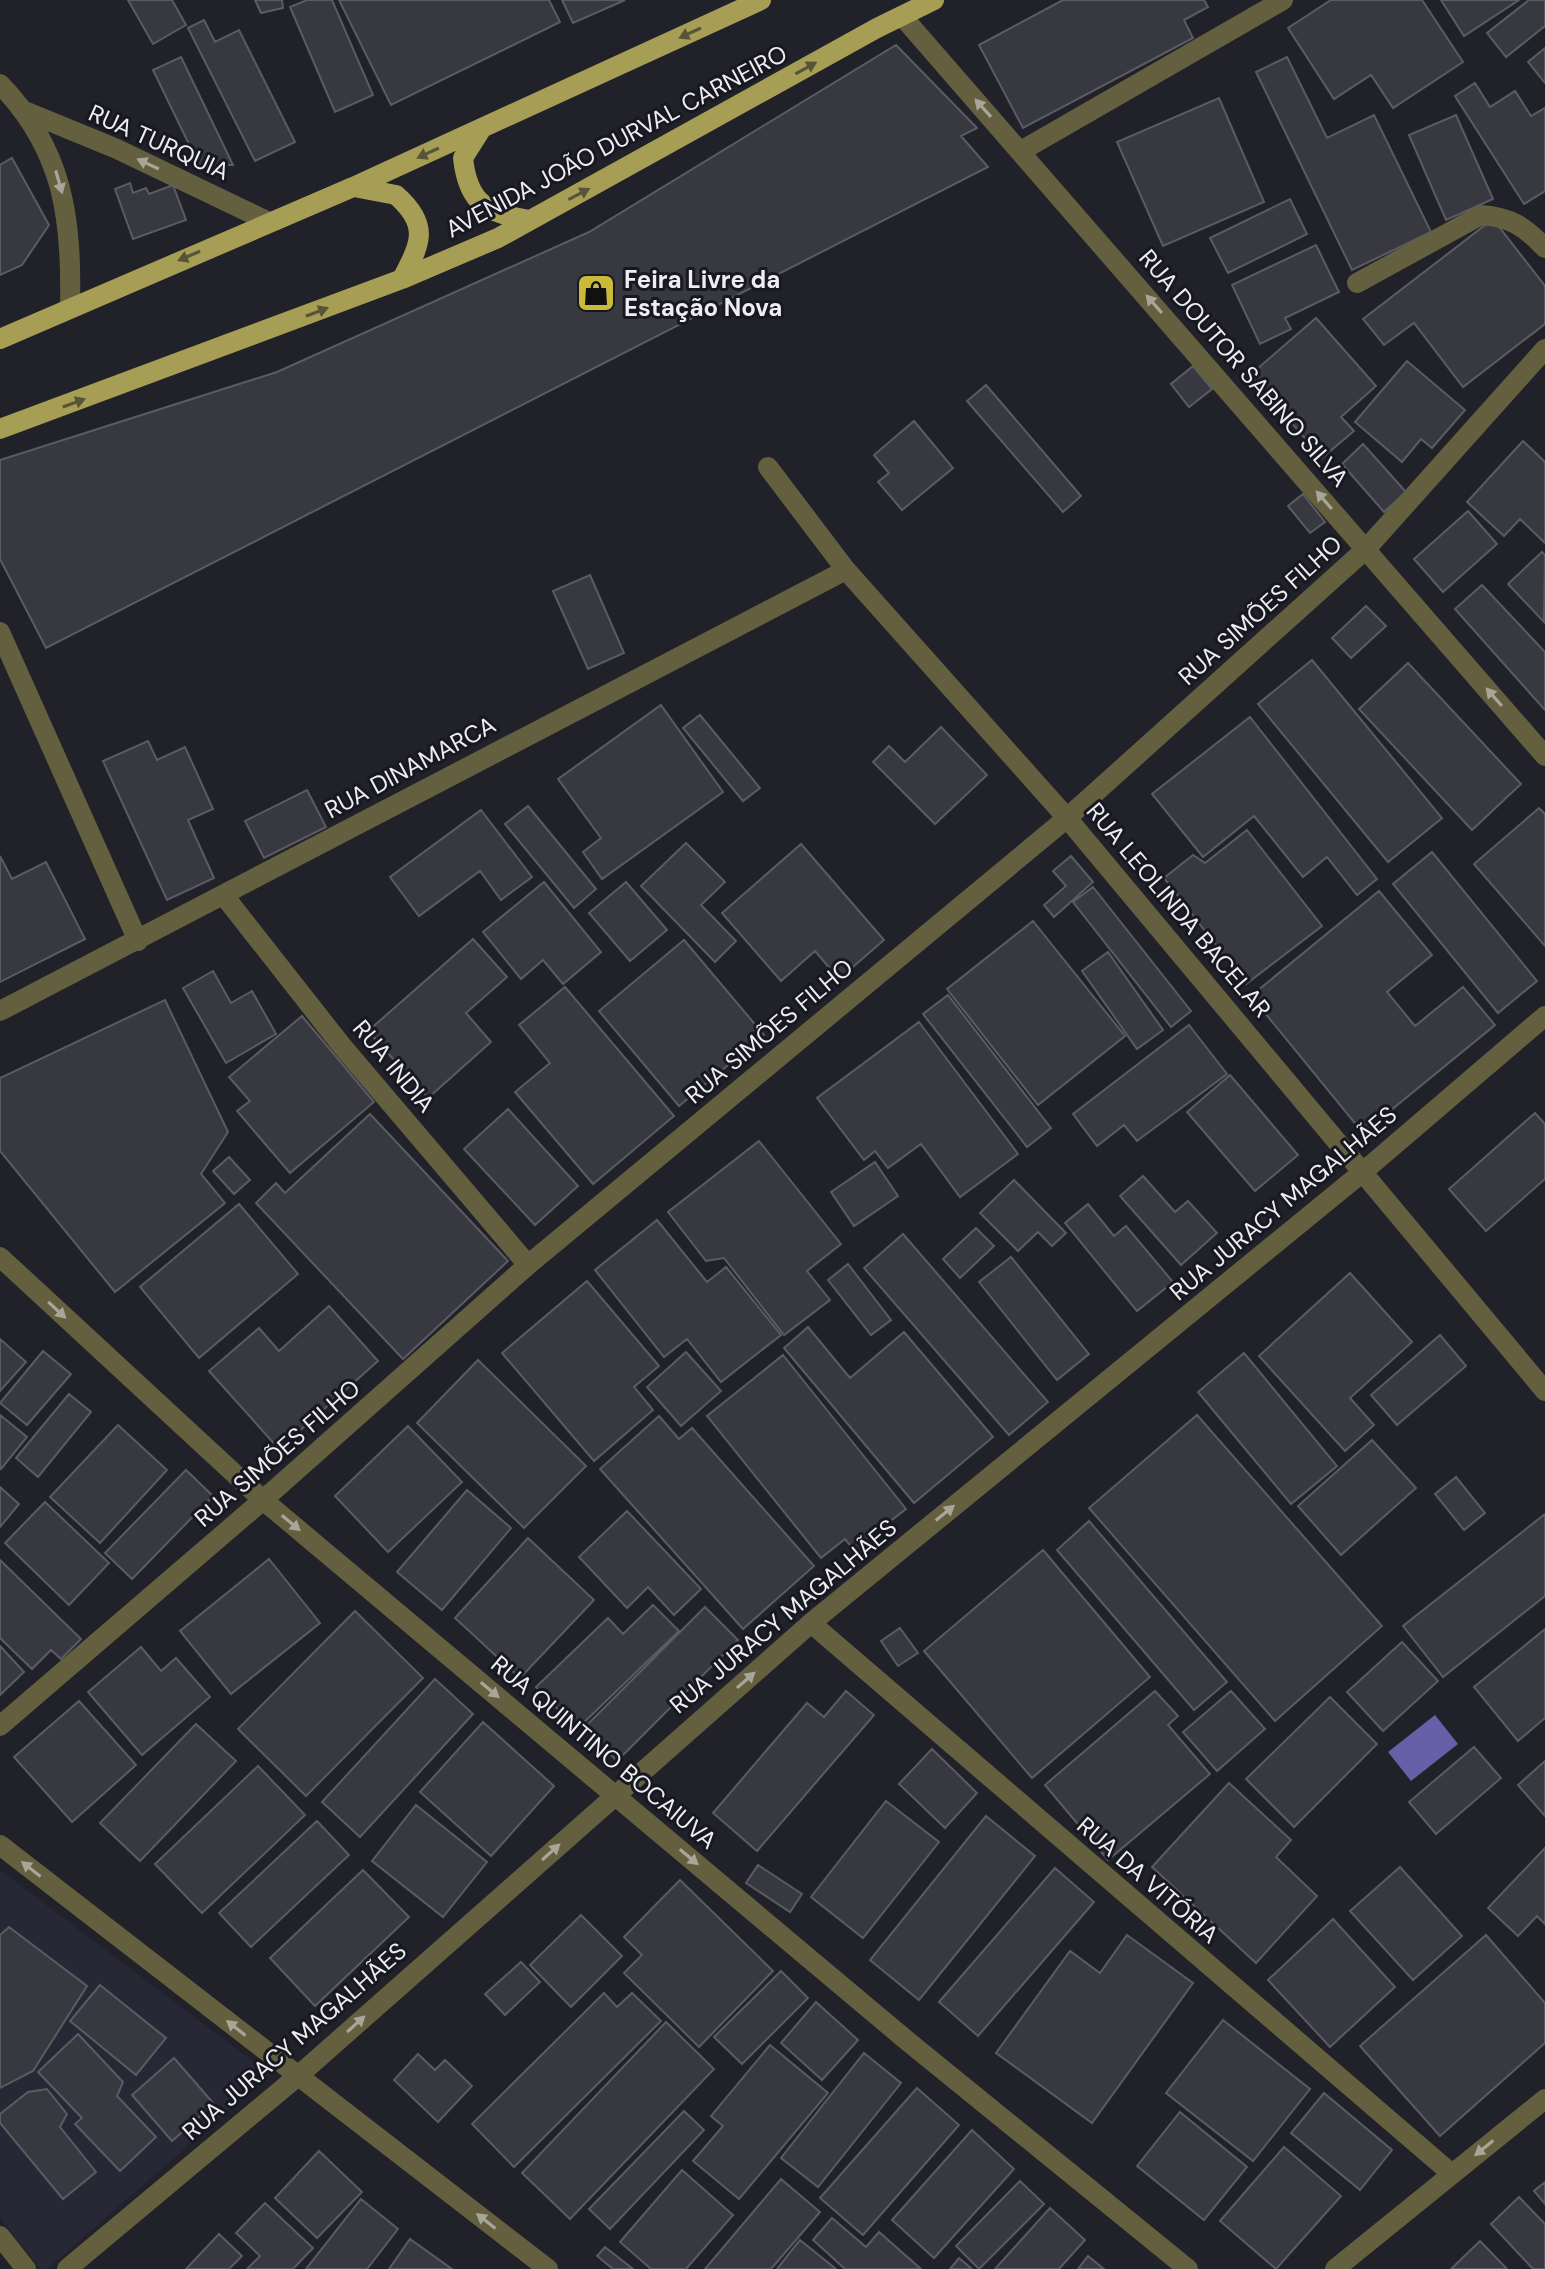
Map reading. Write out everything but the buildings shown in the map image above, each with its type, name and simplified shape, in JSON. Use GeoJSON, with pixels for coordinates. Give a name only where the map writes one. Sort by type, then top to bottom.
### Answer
{"type":"FeatureCollection","features":[{"type":"Feature","properties":{"kind":"main road"},"geometry":{"type":"LineString","coordinates":[[0,339],[353,187],[761,0]]}},
{"type":"Feature","properties":{"kind":"main road","name":"AVENIDA JOÃO DURVAL CARNEIRO"},"geometry":{"type":"LineString","coordinates":[[0,429],[402,279],[498,238],[934,0]]}},
{"type":"Feature","properties":{"kind":"main road"},"geometry":{"type":"LineString","coordinates":[[482,128],[463,158],[470,188],[485,208],[499,215],[530,220]]}},
{"type":"Feature","properties":{"kind":"main road"},"geometry":{"type":"LineString","coordinates":[[353,187],[383,190],[396,195],[411,208],[420,235],[417,252],[402,279]]}},
{"type":"Feature","properties":{"kind":"street"},"geometry":{"type":"LineString","coordinates":[[1021,151],[1283,0]]}},
{"type":"Feature","properties":{"kind":"street","name":"RUA DOUTOR SABINO SILVA"},"geometry":{"type":"LineString","coordinates":[[902,16],[1545,756]]}},
{"type":"Feature","properties":{"kind":"street","name":"RUA TURQUIA"},"geometry":{"type":"LineString","coordinates":[[0,84],[27,112],[55,168],[67,211],[70,307]]}},
{"type":"Feature","properties":{"kind":"street","name":"RUA TURQUIA"},"geometry":{"type":"LineString","coordinates":[[27,112],[117,149],[269,222]]}},
{"type":"Feature","properties":{"kind":"street"},"geometry":{"type":"LineString","coordinates":[[1357,283],[1481,215],[1503,217],[1524,226],[1545,248]]}},
{"type":"Feature","properties":{"kind":"street","name":"RUA SIMÕES FILHO"},"geometry":{"type":"LineString","coordinates":[[0,1726],[263,1500],[528,1265],[1067,818],[1366,549],[1545,349]]}},
{"type":"Feature","properties":{"kind":"street","name":"RUA LEOLINDA BACELAR"},"geometry":{"type":"LineString","coordinates":[[768,467],[846,570],[1067,818],[1545,1391]]}},
{"type":"Feature","properties":{"kind":"street","name":"RUA DINAMARCA"},"geometry":{"type":"LineString","coordinates":[[0,1011],[225,897],[429,784],[846,570]]}},
{"type":"Feature","properties":{"kind":"street"},"geometry":{"type":"LineString","coordinates":[[0,632],[5,658],[138,941]]}},
{"type":"Feature","properties":{"kind":"street","name":"RUA INDIA"},"geometry":{"type":"LineString","coordinates":[[225,897],[342,1046],[528,1265]]}},
{"type":"Feature","properties":{"kind":"street","name":"RUA JURACY MAGALHÃES"},"geometry":{"type":"LineString","coordinates":[[67,2269],[298,2076],[811,1623],[1364,1171],[1545,1016]]}},
{"type":"Feature","properties":{"kind":"street","name":"RUA QUINTINO BOCAIUVA"},"geometry":{"type":"LineString","coordinates":[[0,1257],[263,1500],[905,2039],[1188,2269]]}},
{"type":"Feature","properties":{"kind":"street","name":"RUA DA VITÓRIA"},"geometry":{"type":"LineString","coordinates":[[811,1623],[1452,2174]]}},
{"type":"Feature","properties":{"kind":"street"},"geometry":{"type":"LineString","coordinates":[[0,1845],[548,2269]]}},
{"type":"Feature","properties":{"kind":"street"},"geometry":{"type":"LineString","coordinates":[[1335,2269],[1545,2099]]}},
{"type":"Feature","properties":{"kind":"street"},"geometry":{"type":"LineString","coordinates":[[0,2236],[26,2269]]}},
{"type":"Feature","properties":{"kind":"shaded area"},"geometry":{"type":"Polygon","coordinates":[[[1435,1715],[1458,1744],[1411,1781],[1388,1752],[1435,1715]]]}},
{"type":"Feature","properties":{"kind":"shaded area"},"geometry":{"type":"Polygon","coordinates":[[[0,1870],[270,2074],[47,2269],[40,2269],[0,2218],[0,1870]]]}},
{"type":"Feature","properties":{"kind":"place","name":"Feira Livre da Estação Nova"},"geometry":{"type":"Point","coordinates":[596,293]}}]}
